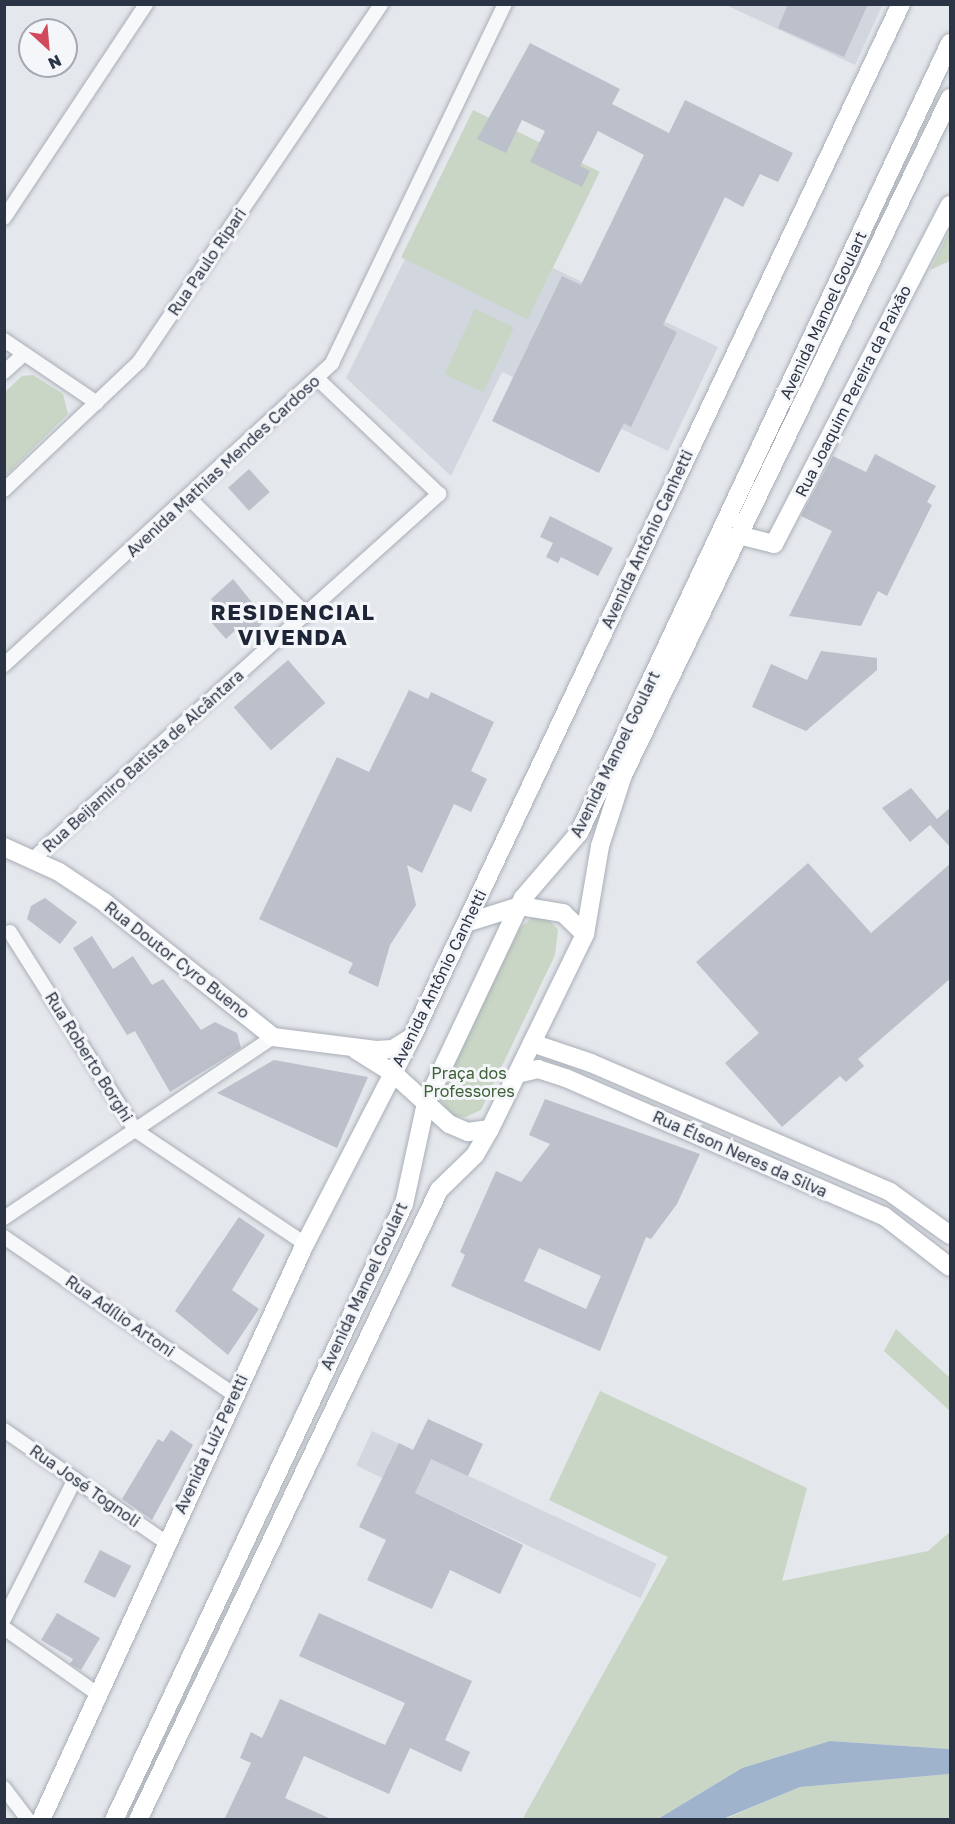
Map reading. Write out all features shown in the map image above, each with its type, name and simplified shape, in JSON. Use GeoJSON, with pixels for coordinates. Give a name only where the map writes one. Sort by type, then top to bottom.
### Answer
{"type":"FeatureCollection","features":[{"type":"Feature","properties":{"kind":"main road","name":"Avenida Antônio Canhetti"},"geometry":{"type":"LineString","coordinates":[[393,1073],[901,4]]}},
{"type":"Feature","properties":{"kind":"main road","name":"Avenida Manoel Goulart"},"geometry":{"type":"LineString","coordinates":[[114,1820],[404,1204],[426,1103],[520,906],[579,833],[951,43]]}},
{"type":"Feature","properties":{"kind":"main road","name":"Avenida Manoel Goulart"},"geometry":{"type":"LineString","coordinates":[[138,1820],[439,1190],[475,1155],[490,1129],[585,934],[600,846],[623,775],[951,98]]}},
{"type":"Feature","properties":{"kind":"main road","name":"Rua Joaquim Pereira da Paixão"},"geometry":{"type":"LineString","coordinates":[[738,535],[774,544],[951,205]]}},
{"type":"Feature","properties":{"kind":"main road","name":"Rua Doutor Cyro Bueno"},"geometry":{"type":"LineString","coordinates":[[4,847],[34,858],[104,902],[273,1037],[356,1050],[393,1049],[412,1037]]}},
{"type":"Feature","properties":{"kind":"main road"},"geometry":{"type":"LineString","coordinates":[[466,923],[520,906],[563,913],[585,934]]}},
{"type":"Feature","properties":{"kind":"main road","name":"Rua Élson Neres da Silva"},"geometry":{"type":"LineString","coordinates":[[532,1043],[700,1110],[890,1192],[951,1235]]}},
{"type":"Feature","properties":{"kind":"main road","name":"Rua Doutor Cyro Bueno"},"geometry":{"type":"LineString","coordinates":[[356,1050],[393,1073],[449,1124],[468,1132],[490,1129]]}},
{"type":"Feature","properties":{"kind":"main road","name":"Rua Élson Neres da Silva"},"geometry":{"type":"LineString","coordinates":[[517,1074],[538,1068],[884,1216],[951,1267]]}},
{"type":"Feature","properties":{"kind":"main road","name":"Avenida Luiz Peretti"},"geometry":{"type":"LineString","coordinates":[[40,1820],[165,1542],[304,1244],[393,1073]]}},
{"type":"Feature","properties":{"kind":"main road"},"geometry":{"type":"LineString","coordinates":[[689,1132],[700,1110]]}},
{"type":"Feature","properties":{"kind":"street"},"geometry":{"type":"LineString","coordinates":[[4,218],[146,4]]}},
{"type":"Feature","properties":{"kind":"street","name":"Avenida Mathias Mendes Cardoso"},"geometry":{"type":"LineString","coordinates":[[4,665],[318,380],[332,363],[506,4]]}},
{"type":"Feature","properties":{"kind":"street","name":"Rua Paulo Ripari"},"geometry":{"type":"LineString","coordinates":[[4,490],[139,362],[378,5]]}},
{"type":"Feature","properties":{"kind":"street"},"geometry":{"type":"LineString","coordinates":[[4,340],[97,403]]}},
{"type":"Feature","properties":{"kind":"street"},"geometry":{"type":"LineString","coordinates":[[4,372],[24,354]]}},
{"type":"Feature","properties":{"kind":"street","name":"Rua Beijamiro Batista de Alcântara"},"geometry":{"type":"LineString","coordinates":[[34,858],[439,494],[318,380]]}},
{"type":"Feature","properties":{"kind":"street"},"geometry":{"type":"LineString","coordinates":[[189,498],[307,615]]}},
{"type":"Feature","properties":{"kind":"street","name":"Rua Roberto Borghi"},"geometry":{"type":"LineString","coordinates":[[10,932],[135,1130],[304,1244]]}},
{"type":"Feature","properties":{"kind":"street"},"geometry":{"type":"LineString","coordinates":[[4,1218],[273,1037]]}},
{"type":"Feature","properties":{"kind":"street","name":"Rua Adílio Artoni"},"geometry":{"type":"LineString","coordinates":[[4,1237],[235,1395]]}},
{"type":"Feature","properties":{"kind":"street","name":"Rua José Tognoli"},"geometry":{"type":"LineString","coordinates":[[4,1430],[165,1542]]}},
{"type":"Feature","properties":{"kind":"street"},"geometry":{"type":"LineString","coordinates":[[4,1619],[75,1479]]}},
{"type":"Feature","properties":{"kind":"street"},"geometry":{"type":"LineString","coordinates":[[4,1628],[96,1693]]}},
{"type":"Feature","properties":{"kind":"street"},"geometry":{"type":"LineString","coordinates":[[4,1788],[28,1820]]}},
{"type":"Feature","properties":{"kind":"shaded area"},"geometry":{"type":"Polygon","coordinates":[[[883,4],[855,65],[726,5],[883,4]]]}},
{"type":"Feature","properties":{"kind":"shaded area"},"geometry":{"type":"Polygon","coordinates":[[[405,259],[528,318],[553,268],[718,347],[668,451],[502,372],[451,476],[346,378],[405,259]]]}},
{"type":"Feature","properties":{"kind":"shaded area"},"geometry":{"type":"Polygon","coordinates":[[[372,1431],[657,1564],[641,1598],[356,1465],[372,1431]]]}},
{"type":"Feature","properties":{"kind":"green space"},"geometry":{"type":"Polygon","coordinates":[[[473,110],[600,172],[528,319],[401,257],[473,110]]]}},
{"type":"Feature","properties":{"kind":"green space"},"geometry":{"type":"Polygon","coordinates":[[[950,230],[950,261],[930,270],[950,230]]]}},
{"type":"Feature","properties":{"kind":"green space"},"geometry":{"type":"Polygon","coordinates":[[[475,309],[514,327],[484,392],[445,374],[475,309]]]}},
{"type":"Feature","properties":{"kind":"green space"},"geometry":{"type":"Polygon","coordinates":[[[33,375],[63,394],[68,414],[5,476],[5,392],[22,376],[33,375]]]}},
{"type":"Feature","properties":{"kind":"green space","name":"Praça dos Professores"},"geometry":{"type":"Polygon","coordinates":[[[532,918],[549,919],[558,930],[555,955],[481,1110],[466,1117],[452,1116],[440,1100],[442,1084],[520,928],[532,918]]]}},
{"type":"Feature","properties":{"kind":"green space"},"geometry":{"type":"Polygon","coordinates":[[[896,1329],[950,1378],[950,1411],[884,1351],[896,1329]]]}},
{"type":"Feature","properties":{"kind":"green space"},"geometry":{"type":"Polygon","coordinates":[[[600,1391],[807,1488],[782,1581],[928,1551],[950,1532],[950,1749],[830,1741],[742,1768],[658,1819],[522,1820],[668,1557],[549,1500],[600,1391]]]}},
{"type":"Feature","properties":{"kind":"green space"},"geometry":{"type":"Polygon","coordinates":[[[950,1774],[950,1819],[723,1820],[799,1787],[950,1774]]]}},
{"type":"Feature","properties":{"kind":"water"},"geometry":{"type":"Polygon","coordinates":[[[830,1741],[950,1749],[950,1774],[800,1787],[723,1819],[658,1819],[742,1768],[830,1741]]]}},
{"type":"Feature","properties":{"kind":"building"},"geometry":{"type":"Polygon","coordinates":[[[788,4],[868,4],[844,57],[778,28],[788,4]]]}},
{"type":"Feature","properties":{"kind":"building"},"geometry":{"type":"Polygon","coordinates":[[[530,43],[620,89],[612,104],[669,133],[685,100],[793,153],[778,182],[760,174],[743,207],[725,197],[663,325],[677,332],[631,427],[624,423],[599,473],[492,421],[562,276],[581,285],[644,155],[598,131],[580,166],[590,171],[582,187],[530,162],[545,131],[522,120],[506,153],[477,139],[530,43]]]}},
{"type":"Feature","properties":{"kind":"building"},"geometry":{"type":"Polygon","coordinates":[[[875,454],[936,486],[927,502],[932,505],[887,596],[878,591],[861,626],[789,616],[832,531],[801,516],[833,456],[866,472],[875,454]]]}},
{"type":"Feature","properties":{"kind":"building"},"geometry":{"type":"Polygon","coordinates":[[[249,469],[270,492],[249,511],[228,488],[249,469]]]}},
{"type":"Feature","properties":{"kind":"building"},"geometry":{"type":"Polygon","coordinates":[[[550,516],[613,548],[598,576],[561,557],[558,563],[546,557],[553,543],[540,537],[550,516]]]}},
{"type":"Feature","properties":{"kind":"building"},"geometry":{"type":"Polygon","coordinates":[[[233,579],[259,611],[262,624],[247,638],[238,628],[226,639],[210,621],[220,609],[211,599],[233,579]]]}},
{"type":"Feature","properties":{"kind":"building"},"geometry":{"type":"Polygon","coordinates":[[[821,651],[877,658],[877,670],[806,731],[752,707],[771,664],[807,680],[821,651]]]}},
{"type":"Feature","properties":{"kind":"building"},"geometry":{"type":"Polygon","coordinates":[[[288,660],[325,703],[271,750],[234,707],[288,660]]]}},
{"type":"Feature","properties":{"kind":"building"},"geometry":{"type":"Polygon","coordinates":[[[409,690],[428,699],[431,692],[494,722],[471,771],[487,779],[471,812],[454,804],[422,873],[407,865],[416,905],[390,945],[378,987],[348,973],[353,963],[259,919],[337,757],[369,772],[409,690]]]}},
{"type":"Feature","properties":{"kind":"building"},"geometry":{"type":"Polygon","coordinates":[[[911,788],[937,819],[951,807],[951,848],[930,825],[910,842],[882,808],[911,788]]]}},
{"type":"Feature","properties":{"kind":"building"},"geometry":{"type":"Polygon","coordinates":[[[808,863],[871,933],[951,863],[951,978],[858,1059],[864,1066],[846,1082],[840,1076],[782,1127],[725,1063],[759,1033],[696,962],[808,863]]]}},
{"type":"Feature","properties":{"kind":"building"},"geometry":{"type":"Polygon","coordinates":[[[45,898],[77,922],[60,944],[27,919],[31,906],[45,898]]]}},
{"type":"Feature","properties":{"kind":"building"},"geometry":{"type":"Polygon","coordinates":[[[92,936],[113,969],[133,956],[152,985],[163,979],[201,1030],[215,1022],[237,1033],[241,1048],[170,1092],[135,1031],[127,1035],[73,948],[92,936]]]}},
{"type":"Feature","properties":{"kind":"building"},"geometry":{"type":"Polygon","coordinates":[[[274,1060],[368,1077],[337,1148],[217,1093],[274,1060]]]}},
{"type":"Feature","properties":{"kind":"building"},"geometry":{"type":"Polygon","coordinates":[[[545,1099],[700,1154],[677,1204],[651,1239],[646,1237],[600,1351],[451,1286],[465,1255],[460,1252],[496,1171],[521,1182],[550,1144],[529,1135],[545,1099]],[[539,1248],[524,1281],[586,1309],[601,1276],[539,1248]]]}},
{"type":"Feature","properties":{"kind":"building"},"geometry":{"type":"Polygon","coordinates":[[[239,1217],[265,1235],[232,1290],[259,1309],[228,1355],[175,1311],[239,1217]]]}},
{"type":"Feature","properties":{"kind":"building"},"geometry":{"type":"Polygon","coordinates":[[[428,1419],[483,1444],[468,1476],[431,1459],[415,1493],[523,1545],[500,1594],[450,1570],[432,1609],[367,1580],[386,1540],[359,1527],[399,1443],[413,1450],[428,1419]]]}},
{"type":"Feature","properties":{"kind":"building"},"geometry":{"type":"Polygon","coordinates":[[[171,1430],[193,1445],[152,1520],[122,1499],[158,1439],[163,1442],[171,1430]]]}},
{"type":"Feature","properties":{"kind":"building"},"geometry":{"type":"Polygon","coordinates":[[[100,1550],[131,1566],[115,1598],[84,1582],[100,1550]]]}},
{"type":"Feature","properties":{"kind":"building"},"geometry":{"type":"Polygon","coordinates":[[[57,1613],[100,1638],[81,1670],[70,1664],[73,1659],[41,1640],[57,1613]]]}},
{"type":"Feature","properties":{"kind":"building"},"geometry":{"type":"Polygon","coordinates":[[[319,1613],[472,1681],[445,1740],[470,1752],[461,1772],[410,1748],[389,1794],[304,1756],[285,1798],[333,1820],[224,1820],[251,1763],[240,1758],[251,1732],[262,1738],[280,1699],[385,1745],[405,1703],[299,1656],[319,1613]]]}},
{"type":"Feature","properties":{"kind":"district","name":"RESIDENCIAL VIVENDA"},"geometry":{"type":"Point","coordinates":[293,624]}}]}
